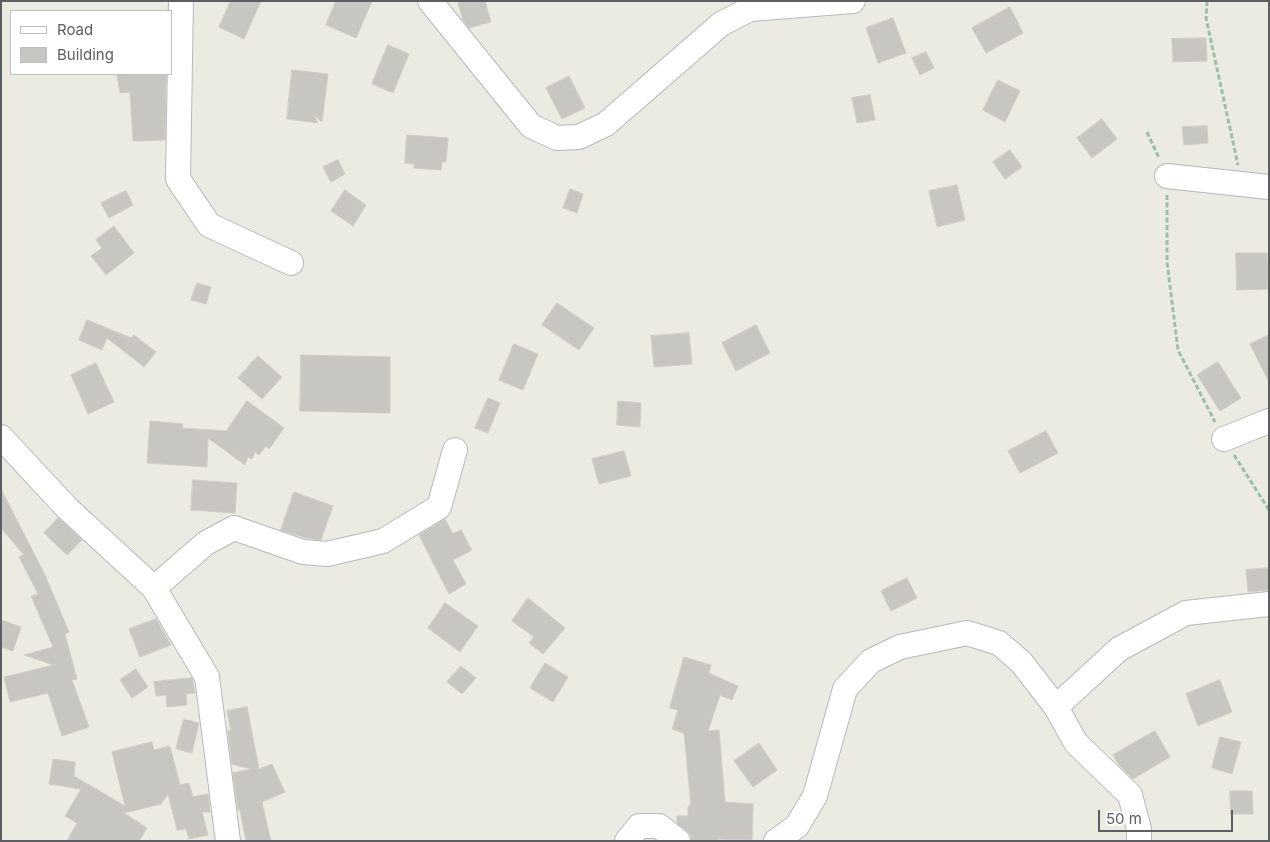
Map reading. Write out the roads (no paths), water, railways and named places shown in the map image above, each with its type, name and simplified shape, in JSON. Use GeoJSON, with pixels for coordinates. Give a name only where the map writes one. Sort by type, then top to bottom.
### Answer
{"type":"FeatureCollection","features":[{"type":"Feature","properties":{"kind":"street"},"geometry":{"type":"LineString","coordinates":[[181,1],[178,180],[209,225],[291,263]]}},
{"type":"Feature","properties":{"kind":"street"},"geometry":{"type":"LineString","coordinates":[[430,1],[531,126],[557,138],[579,137],[606,124],[721,24],[750,8],[853,1]]}},
{"type":"Feature","properties":{"kind":"street"},"geometry":{"type":"LineString","coordinates":[[1167,176],[1269,187]]}},
{"type":"Feature","properties":{"kind":"street"},"geometry":{"type":"LineString","coordinates":[[1224,438],[1269,420]]}},
{"type":"Feature","properties":{"kind":"street"},"geometry":{"type":"LineString","coordinates":[[1,437],[67,508],[154,588],[207,677],[228,841]]}},
{"type":"Feature","properties":{"kind":"street"},"geometry":{"type":"LineString","coordinates":[[154,588],[206,543],[234,528],[303,552],[327,554],[382,541],[439,507],[455,450]]}},
{"type":"Feature","properties":{"kind":"street"},"geometry":{"type":"LineString","coordinates":[[1056,708],[1119,649],[1186,613],[1269,604]]}},
{"type":"Feature","properties":{"kind":"street"},"geometry":{"type":"LineString","coordinates":[[776,841],[797,826],[815,796],[846,689],[871,661],[900,647],[966,633],[999,643],[1022,662],[1056,708],[1076,744],[1130,795],[1139,828],[1139,841]]}},
{"type":"Feature","properties":{"kind":"street"},"geometry":{"type":"LineString","coordinates":[[627,841],[639,826],[659,826],[678,841]]}}]}
